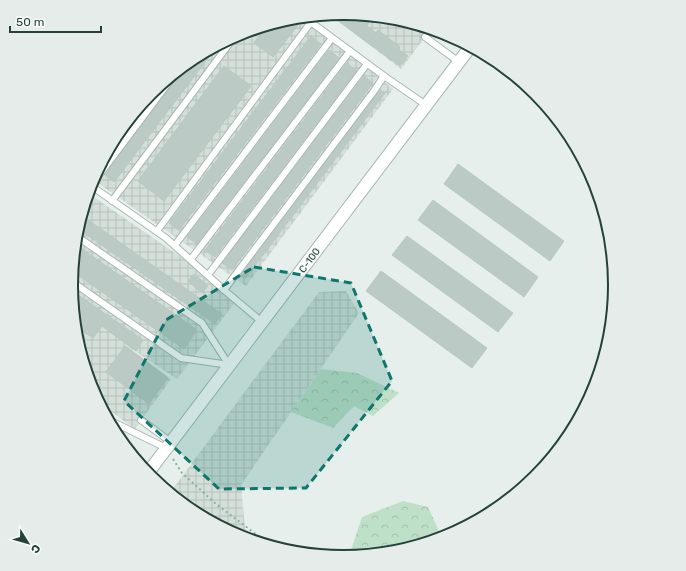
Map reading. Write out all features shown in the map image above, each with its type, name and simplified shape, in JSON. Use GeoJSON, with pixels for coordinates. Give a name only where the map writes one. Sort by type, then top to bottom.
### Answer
{"type":"FeatureCollection","features":[{"type":"Feature","properties":{"kind":"street","name":"С-100"},"geometry":{"type":"LineString","coordinates":[[151,469],[467,51]]}},
{"type":"Feature","properties":{"kind":"lane"},"geometry":{"type":"LineString","coordinates":[[157,231],[311,22],[367,64],[426,105]]}},
{"type":"Feature","properties":{"kind":"lane"},"geometry":{"type":"LineString","coordinates":[[425,37],[459,62]]}},
{"type":"Feature","properties":{"kind":"lane"},"geometry":{"type":"LineString","coordinates":[[175,246],[332,38]]}},
{"type":"Feature","properties":{"kind":"lane"},"geometry":{"type":"LineString","coordinates":[[112,201],[227,46]]}},
{"type":"Feature","properties":{"kind":"lane"},"geometry":{"type":"LineString","coordinates":[[191,260],[350,51]]}},
{"type":"Feature","properties":{"kind":"lane"},"geometry":{"type":"LineString","coordinates":[[208,275],[367,64]]}},
{"type":"Feature","properties":{"kind":"lane"},"geometry":{"type":"LineString","coordinates":[[224,290],[384,76]]}},
{"type":"Feature","properties":{"kind":"lane"},"geometry":{"type":"LineString","coordinates":[[106,166],[162,92]]}},
{"type":"Feature","properties":{"kind":"lane"},"geometry":{"type":"LineString","coordinates":[[96,190],[166,238],[262,322]]}},
{"type":"Feature","properties":{"kind":"lane"},"geometry":{"type":"LineString","coordinates":[[82,239],[202,323],[230,365]]}},
{"type":"Feature","properties":{"kind":"lane"},"geometry":{"type":"LineString","coordinates":[[78,286],[181,358],[230,365]]}},
{"type":"Feature","properties":{"kind":"lane"},"geometry":{"type":"LineString","coordinates":[[141,420],[169,445]]}},
{"type":"Feature","properties":{"kind":"lane"},"geometry":{"type":"LineString","coordinates":[[116,423],[169,445]]}},
{"type":"Feature","properties":{"kind":"path"},"geometry":{"type":"LineString","coordinates":[[169,445],[182,473],[216,504],[261,538]]}},
{"type":"Feature","properties":{"kind":"highlighted area"},"geometry":{"type":"Polygon","coordinates":[[[254,267],[351,283],[392,381],[306,488],[219,489],[124,401],[166,320],[254,267]]]}},
{"type":"Feature","properties":{"kind":"shaded area"},"geometry":{"type":"Polygon","coordinates":[[[337,20],[378,22],[427,34],[401,69],[337,20]]]}},
{"type":"Feature","properties":{"kind":"shaded area"},"geometry":{"type":"Polygon","coordinates":[[[310,22],[393,89],[246,286],[98,183],[113,153],[132,124],[155,98],[181,75],[210,56],[241,40],[274,29],[310,22]]]}},
{"type":"Feature","properties":{"kind":"shaded area"},"geometry":{"type":"Polygon","coordinates":[[[93,197],[239,297],[177,379],[124,344],[171,379],[135,429],[109,410],[92,371],[83,337],[78,303],[78,268],[83,234],[93,197]]]}},
{"type":"Feature","properties":{"kind":"shaded area"},"geometry":{"type":"Polygon","coordinates":[[[346,291],[359,313],[241,485],[245,529],[253,535],[226,524],[210,515],[195,506],[173,489],[319,292],[346,291]]]}},
{"type":"Feature","properties":{"kind":"green space"},"geometry":{"type":"Polygon","coordinates":[[[321,369],[357,373],[399,393],[373,416],[354,406],[333,428],[291,412],[321,369]]]}},
{"type":"Feature","properties":{"kind":"green space"},"geometry":{"type":"Polygon","coordinates":[[[403,501],[428,507],[439,531],[438,534],[428,537],[395,546],[378,549],[351,551],[362,517],[403,501]]]}},
{"type":"Feature","properties":{"kind":"building"},"geometry":{"type":"Polygon","coordinates":[[[337,20],[367,21],[369,23],[367,26],[376,33],[368,43],[337,20]]]}},
{"type":"Feature","properties":{"kind":"building"},"geometry":{"type":"Polygon","coordinates":[[[291,25],[298,25],[273,57],[254,43],[261,33],[291,25]]]}},
{"type":"Feature","properties":{"kind":"building"},"geometry":{"type":"Polygon","coordinates":[[[378,30],[400,47],[399,50],[408,56],[400,66],[368,43],[378,30]]]}},
{"type":"Feature","properties":{"kind":"building"},"geometry":{"type":"Polygon","coordinates":[[[311,36],[321,44],[179,230],[169,223],[311,36]]]}},
{"type":"Feature","properties":{"kind":"building"},"geometry":{"type":"Polygon","coordinates":[[[329,50],[339,58],[197,244],[187,237],[329,50]]]}},
{"type":"Feature","properties":{"kind":"building"},"geometry":{"type":"Polygon","coordinates":[[[209,56],[114,182],[104,174],[177,78],[209,56]]]}},
{"type":"Feature","properties":{"kind":"building"},"geometry":{"type":"Polygon","coordinates":[[[347,63],[356,71],[215,257],[205,250],[347,63]]]}},
{"type":"Feature","properties":{"kind":"building"},"geometry":{"type":"Polygon","coordinates":[[[224,66],[251,86],[164,201],[138,181],[224,66]]]}},
{"type":"Feature","properties":{"kind":"building"},"geometry":{"type":"Polygon","coordinates":[[[364,76],[373,83],[232,270],[222,263],[364,76]]]}},
{"type":"Feature","properties":{"kind":"building"},"geometry":{"type":"Polygon","coordinates":[[[380,90],[385,93],[245,279],[240,275],[380,90]]]}},
{"type":"Feature","properties":{"kind":"building"},"geometry":{"type":"Polygon","coordinates":[[[458,164],[564,241],[550,261],[444,184],[458,164]]]}},
{"type":"Feature","properties":{"kind":"building"},"geometry":{"type":"Polygon","coordinates":[[[433,200],[538,277],[524,297],[418,220],[433,200]]]}},
{"type":"Feature","properties":{"kind":"building"},"geometry":{"type":"Polygon","coordinates":[[[87,219],[222,314],[215,324],[83,232],[87,219]]]}},
{"type":"Feature","properties":{"kind":"building"},"geometry":{"type":"Polygon","coordinates":[[[407,236],[513,313],[498,332],[392,255],[407,236]]]}},
{"type":"Feature","properties":{"kind":"building"},"geometry":{"type":"Polygon","coordinates":[[[81,248],[197,330],[184,349],[78,275],[81,248]]]}},
{"type":"Feature","properties":{"kind":"building"},"geometry":{"type":"Polygon","coordinates":[[[381,271],[487,348],[472,368],[366,291],[381,271]]]}},
{"type":"Feature","properties":{"kind":"building"},"geometry":{"type":"Polygon","coordinates":[[[194,274],[208,286],[202,293],[188,281],[194,274]]]}},
{"type":"Feature","properties":{"kind":"building"},"geometry":{"type":"Polygon","coordinates":[[[78,295],[143,340],[136,351],[102,326],[93,338],[82,331],[78,295]]]}},
{"type":"Feature","properties":{"kind":"building"},"geometry":{"type":"Polygon","coordinates":[[[125,346],[168,378],[149,404],[106,372],[125,346]]]}}]}
